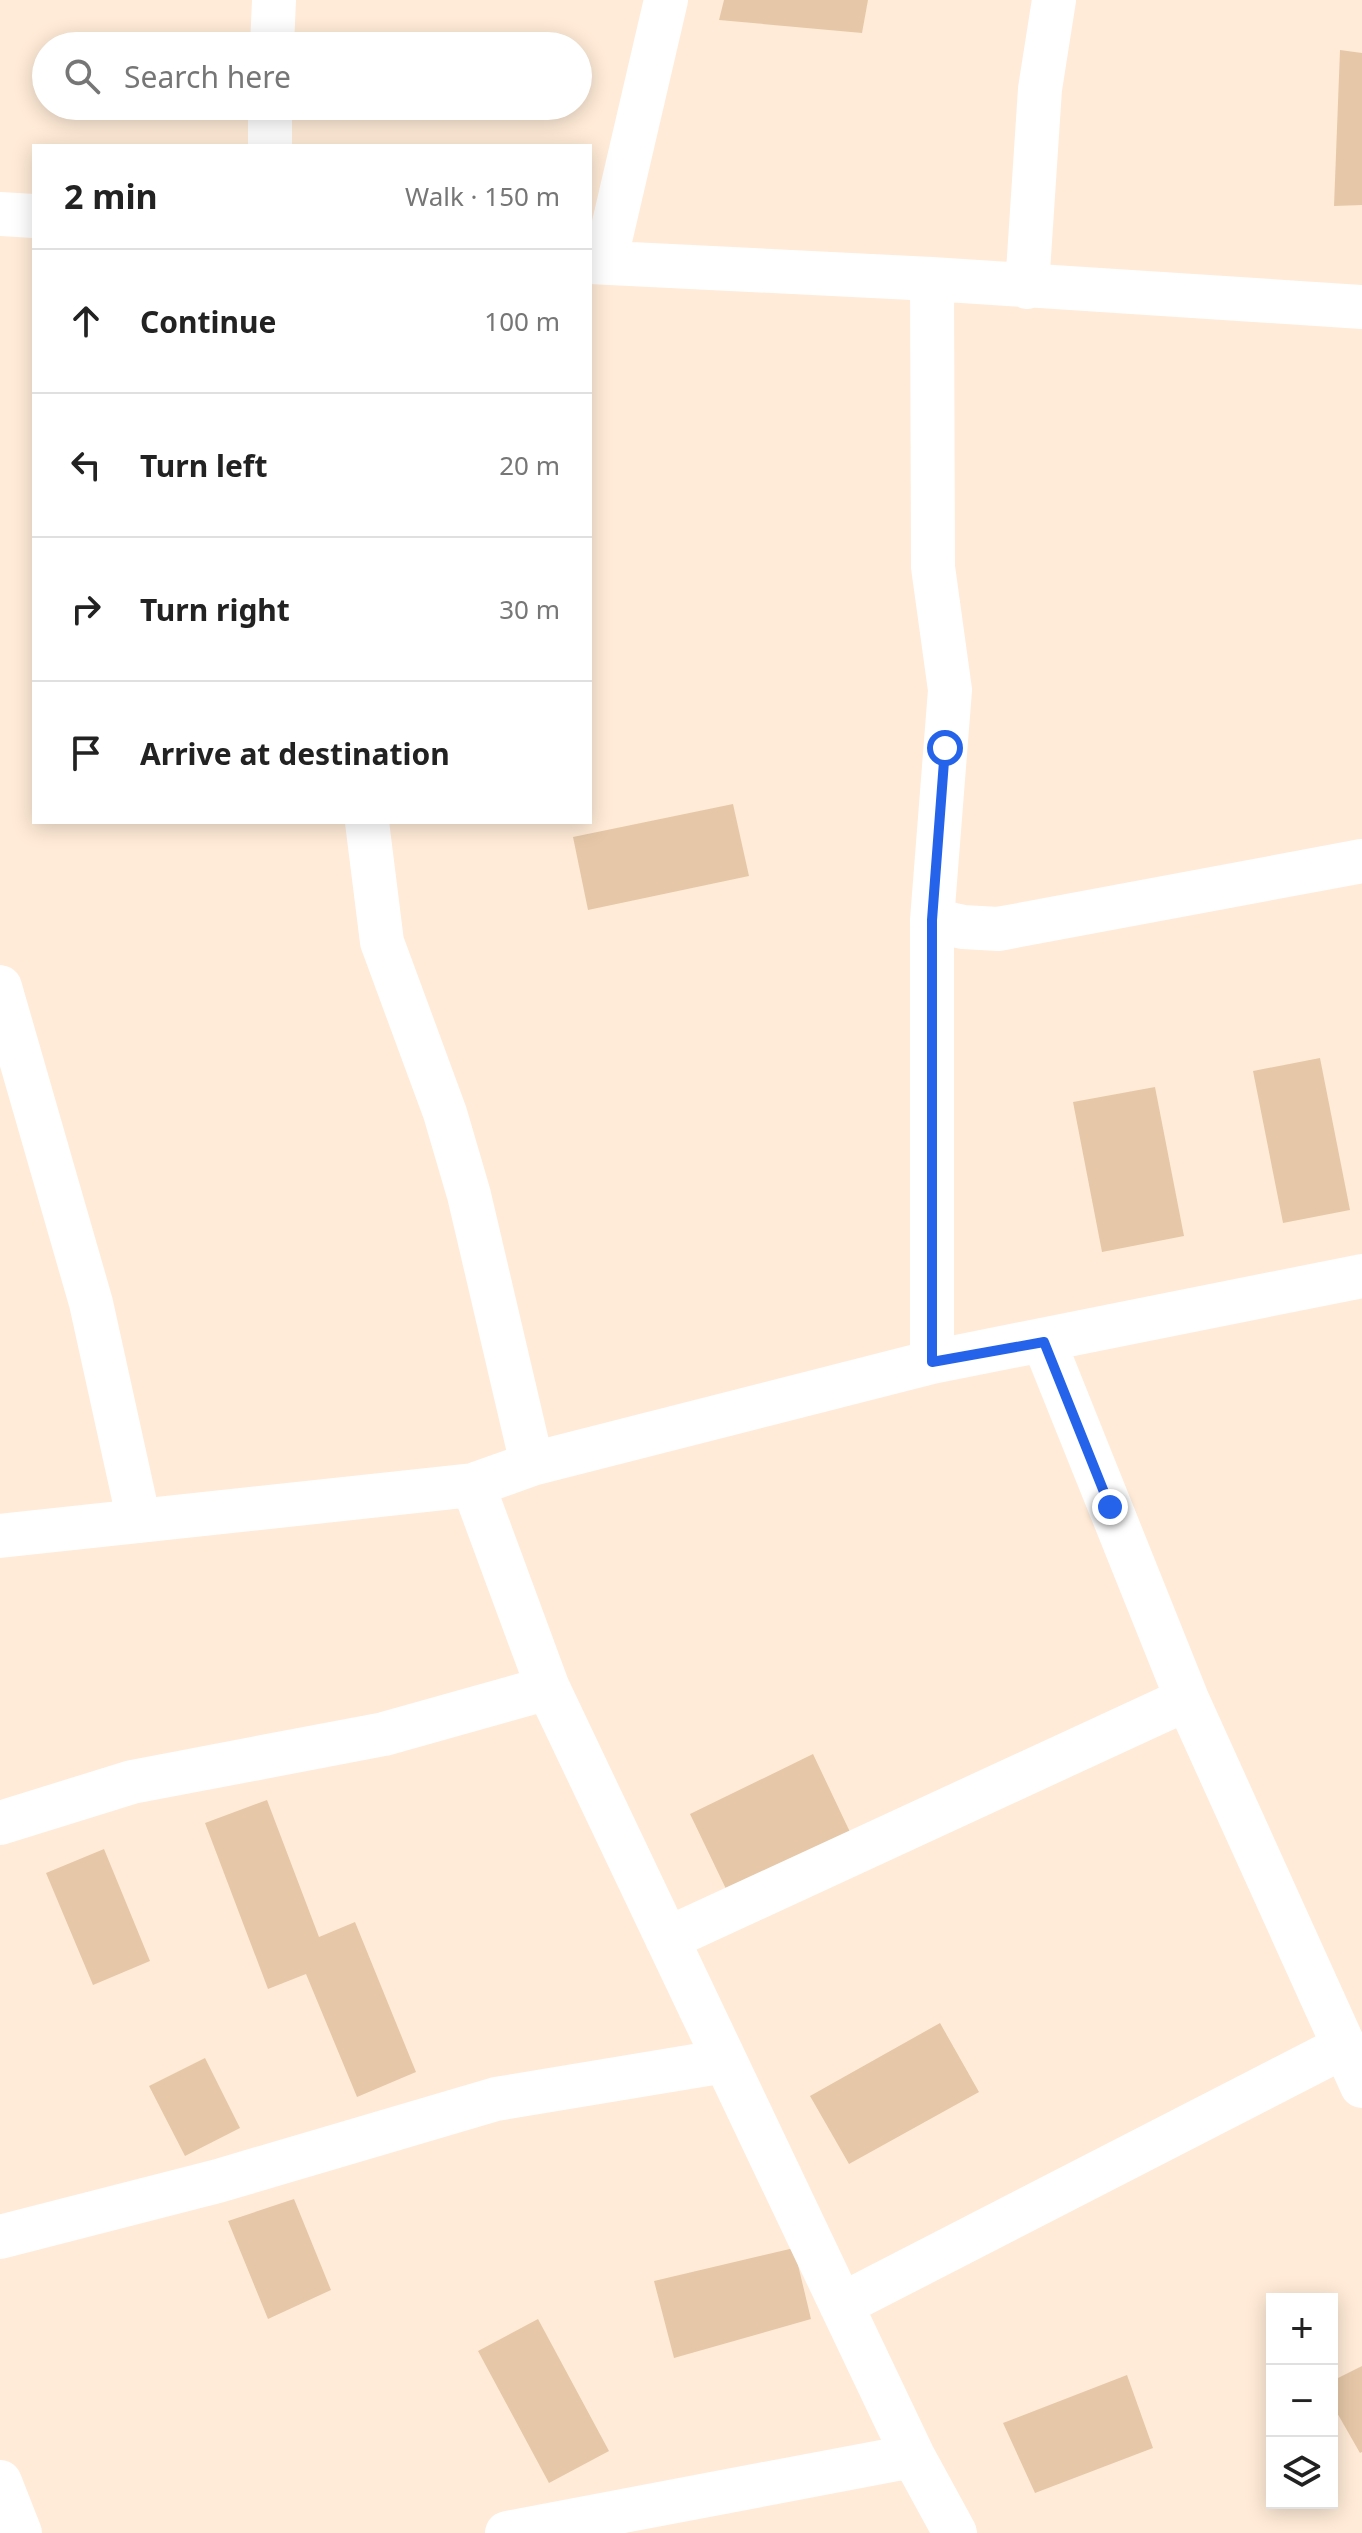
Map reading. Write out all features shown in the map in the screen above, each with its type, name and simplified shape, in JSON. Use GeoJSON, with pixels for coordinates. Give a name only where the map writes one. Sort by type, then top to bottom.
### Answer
{"type":"FeatureCollection","features":[{"type":"Feature","properties":{"kind":"street"},"geometry":{"type":"LineString","coordinates":[[273,32],[274,0]]}},
{"type":"Feature","properties":{"kind":"street"},"geometry":{"type":"LineString","coordinates":[[666,0],[598,262],[932,279],[1362,307]]}},
{"type":"Feature","properties":{"kind":"street"},"geometry":{"type":"LineString","coordinates":[[1027,287],[1040,89],[1054,0]]}},
{"type":"Feature","properties":{"kind":"street"},"geometry":{"type":"LineString","coordinates":[[270,120],[270,144]]}},
{"type":"Feature","properties":{"kind":"street"},"geometry":{"type":"LineString","coordinates":[[0,214],[32,216]]}},
{"type":"Feature","properties":{"kind":"street"},"geometry":{"type":"LineString","coordinates":[[932,279],[933,567],[950,690],[932,920],[932,1362]]}},
{"type":"Feature","properties":{"kind":"street"},"geometry":{"type":"LineString","coordinates":[[367,824],[382,942],[445,1113],[469,1195],[532,1464]]}},
{"type":"Feature","properties":{"kind":"street"},"geometry":{"type":"LineString","coordinates":[[932,920],[963,927],[998,929],[1362,861]]}},
{"type":"Feature","properties":{"kind":"street"},"geometry":{"type":"LineString","coordinates":[[0,987],[91,1303],[139,1521]]}},
{"type":"Feature","properties":{"kind":"street"},"geometry":{"type":"LineString","coordinates":[[0,1536],[473,1485],[532,1464],[932,1362],[1362,1276]]}},
{"type":"Feature","properties":{"kind":"street"},"geometry":{"type":"LineString","coordinates":[[1044,1342],[1187,1699],[1362,2086]]}},
{"type":"Feature","properties":{"kind":"street"},"geometry":{"type":"LineString","coordinates":[[473,1485],[548,1688],[913,2456],[955,2533]]}},
{"type":"Feature","properties":{"kind":"street"},"geometry":{"type":"LineString","coordinates":[[0,1823],[132,1782],[384,1734],[548,1688]]}},
{"type":"Feature","properties":{"kind":"street"},"geometry":{"type":"LineString","coordinates":[[667,1939],[1187,1699]]}},
{"type":"Feature","properties":{"kind":"street"},"geometry":{"type":"LineString","coordinates":[[841,2305],[1345,2046]]}},
{"type":"Feature","properties":{"kind":"street"},"geometry":{"type":"LineString","coordinates":[[0,2237],[218,2181],[496,2099],[725,2061]]}},
{"type":"Feature","properties":{"kind":"street"},"geometry":{"type":"LineString","coordinates":[[507,2533],[913,2456]]}},
{"type":"Feature","properties":{"kind":"street"},"geometry":{"type":"LineString","coordinates":[[0,2482],[20,2533]]}},
{"type":"Feature","properties":{"kind":"building"},"geometry":{"type":"Polygon","coordinates":[[[724,0],[868,0],[862,33],[719,20],[724,0]]]}},
{"type":"Feature","properties":{"kind":"building"},"geometry":{"type":"Polygon","coordinates":[[[1340,50],[1362,53],[1362,205],[1334,206],[1340,50]]]}},
{"type":"Feature","properties":{"kind":"building"},"geometry":{"type":"Polygon","coordinates":[[[733,804],[749,876],[588,910],[573,837],[733,804]]]}},
{"type":"Feature","properties":{"kind":"building"},"geometry":{"type":"Polygon","coordinates":[[[1320,1058],[1350,1210],[1283,1223],[1253,1071],[1320,1058]]]}},
{"type":"Feature","properties":{"kind":"building"},"geometry":{"type":"Polygon","coordinates":[[[1155,1087],[1184,1236],[1102,1252],[1073,1102],[1155,1087]]]}},
{"type":"Feature","properties":{"kind":"building"},"geometry":{"type":"Polygon","coordinates":[[[813,1754],[850,1832],[727,1891],[690,1814],[813,1754]]]}},
{"type":"Feature","properties":{"kind":"building"},"geometry":{"type":"Polygon","coordinates":[[[267,1800],[319,1937],[355,1922],[416,2072],[357,2097],[306,1974],[268,1989],[205,1823],[267,1800]]]}},
{"type":"Feature","properties":{"kind":"building"},"geometry":{"type":"Polygon","coordinates":[[[104,1849],[150,1961],[93,1985],[46,1873],[104,1849]]]}},
{"type":"Feature","properties":{"kind":"building"},"geometry":{"type":"Polygon","coordinates":[[[940,2023],[979,2092],[849,2164],[810,2096],[940,2023]]]}},
{"type":"Feature","properties":{"kind":"building"},"geometry":{"type":"Polygon","coordinates":[[[205,2058],[240,2128],[185,2156],[149,2086],[205,2058]]]}},
{"type":"Feature","properties":{"kind":"building"},"geometry":{"type":"Polygon","coordinates":[[[294,2199],[331,2290],[268,2319],[228,2221],[294,2199]]]}},
{"type":"Feature","properties":{"kind":"building"},"geometry":{"type":"Polygon","coordinates":[[[794,2248],[811,2319],[674,2358],[654,2281],[794,2248]]]}},
{"type":"Feature","properties":{"kind":"building"},"geometry":{"type":"Polygon","coordinates":[[[538,2319],[609,2451],[549,2483],[478,2351],[538,2319]]]}},
{"type":"Feature","properties":{"kind":"building"},"geometry":{"type":"Polygon","coordinates":[[[1362,2366],[1360,2453],[1338,2414],[1338,2378],[1362,2366]]]}},
{"type":"Feature","properties":{"kind":"building"},"geometry":{"type":"Polygon","coordinates":[[[1127,2375],[1153,2448],[1035,2493],[1003,2423],[1127,2375]]]}},
{"type":"Feature","properties":{"kind":"route"},"geometry":{"type":"LineString","coordinates":[[945,748],[932,920],[932,1362],[1044,1342],[1110,1507]]}}]}
